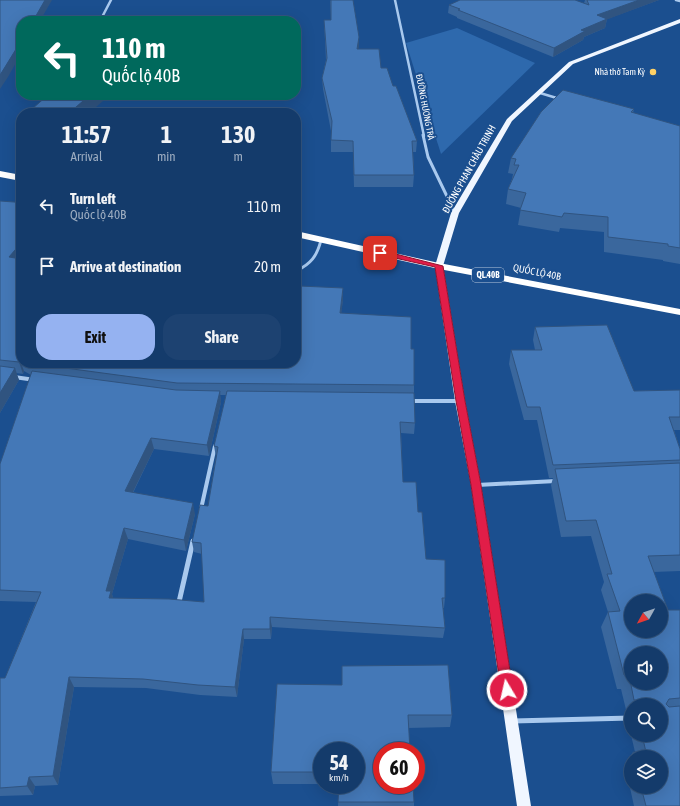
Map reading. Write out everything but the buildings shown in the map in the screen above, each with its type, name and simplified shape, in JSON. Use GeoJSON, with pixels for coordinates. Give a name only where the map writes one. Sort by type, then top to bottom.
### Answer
{"type":"FeatureCollection","features":[{"type":"Feature","properties":{"kind":"highway"},"geometry":{"type":"LineString","coordinates":[[0,174],[16,177]]}},
{"type":"Feature","properties":{"kind":"highway","name":"QUỐC LỘ 40B"},"geometry":{"type":"LineString","coordinates":[[301,235],[439,266],[680,312]]}},
{"type":"Feature","properties":{"kind":"main road","name":"ĐƯỜNG PHAN CHÂU TRINH"},"geometry":{"type":"LineString","coordinates":[[524,806],[476,485],[460,401],[439,266],[454,213],[509,120],[571,63],[680,21]]}},
{"type":"Feature","properties":{"kind":"street"},"geometry":{"type":"LineString","coordinates":[[103,16],[111,0]]}},
{"type":"Feature","properties":{"kind":"street","name":"ĐƯỜNG HƯƠNG TRÀ"},"geometry":{"type":"LineString","coordinates":[[395,0],[428,157],[454,213]]}},
{"type":"Feature","properties":{"kind":"street"},"geometry":{"type":"LineString","coordinates":[[676,0],[680,1]]}},
{"type":"Feature","properties":{"kind":"street"},"geometry":{"type":"LineString","coordinates":[[540,93],[562,99]]}},
{"type":"Feature","properties":{"kind":"street"},"geometry":{"type":"LineString","coordinates":[[301,268],[311,263],[317,256],[321,240]]}},
{"type":"Feature","properties":{"kind":"street"},"geometry":{"type":"LineString","coordinates":[[7,375],[44,381]]}},
{"type":"Feature","properties":{"kind":"street"},"geometry":{"type":"LineString","coordinates":[[406,400],[460,401]]}},
{"type":"Feature","properties":{"kind":"street"},"geometry":{"type":"LineString","coordinates":[[200,511],[216,444]]}},
{"type":"Feature","properties":{"kind":"street"},"geometry":{"type":"LineString","coordinates":[[476,485],[562,481]]}},
{"type":"Feature","properties":{"kind":"street"},"geometry":{"type":"LineString","coordinates":[[179,602],[195,534]]}},
{"type":"Feature","properties":{"kind":"street"},"geometry":{"type":"LineString","coordinates":[[511,721],[624,718]]}},
{"type":"Feature","properties":{"kind":"shaded area"},"geometry":{"type":"Polygon","coordinates":[[[457,28],[535,63],[441,154],[406,43],[457,28]]]}},
{"type":"Feature","properties":{"kind":"place","name":"Nhà thờ Tam Kỳ"},"geometry":{"type":"Point","coordinates":[653,72]}},
{"type":"Feature","properties":{"kind":"route"},"geometry":{"type":"LineString","coordinates":[[380,253],[439,266],[460,401],[476,485],[507,690]]}}]}
